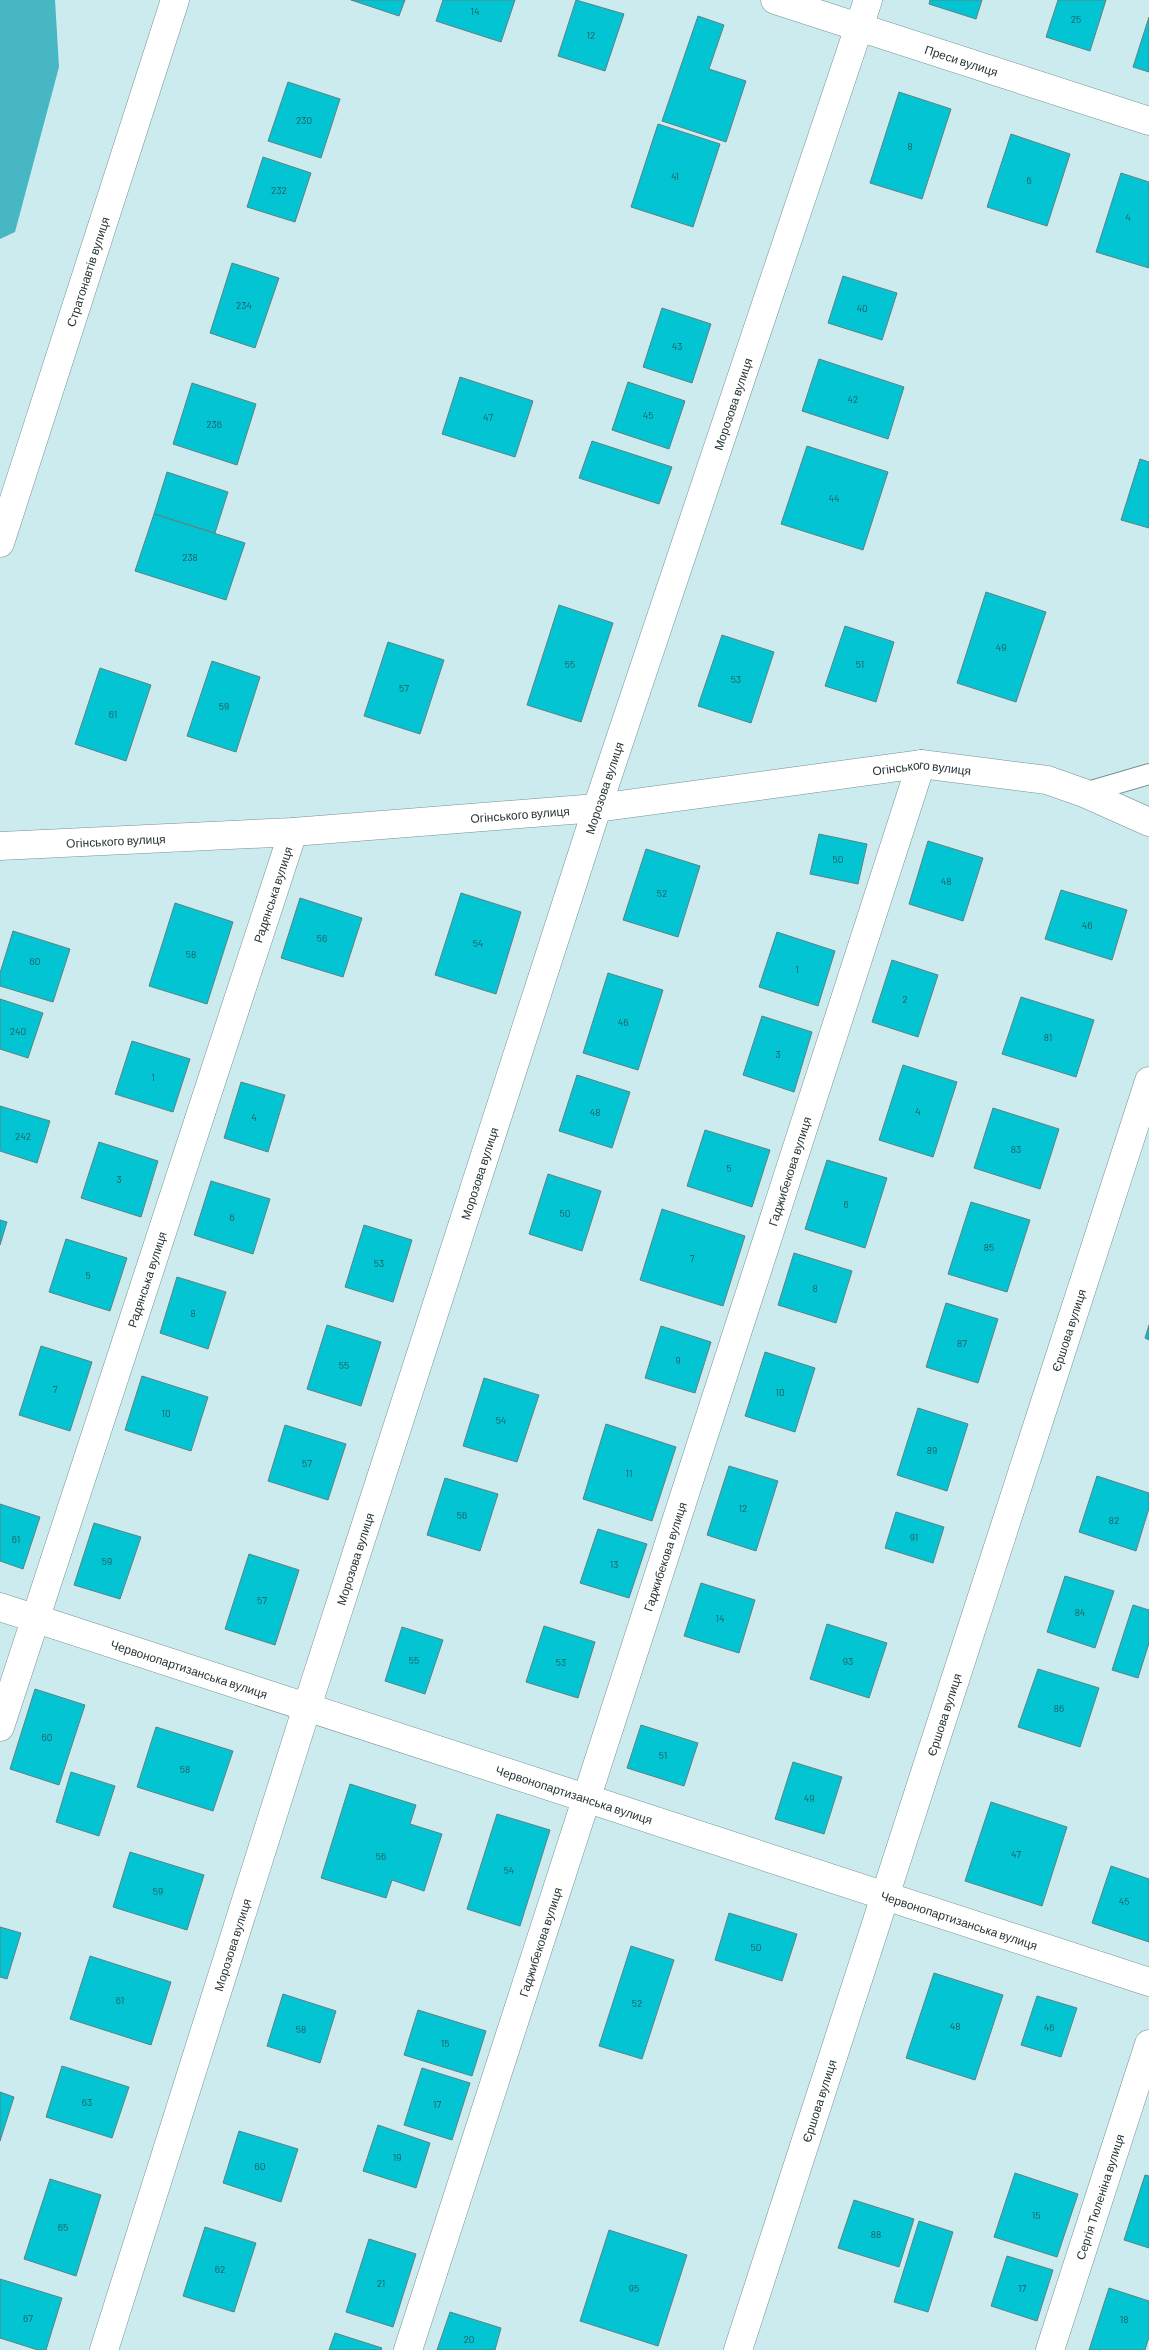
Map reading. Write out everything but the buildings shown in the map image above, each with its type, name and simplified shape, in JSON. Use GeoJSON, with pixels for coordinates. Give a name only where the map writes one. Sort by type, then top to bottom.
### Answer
{"type":"FeatureCollection","features":[{"type":"Feature","properties":{"kind":"street","name":"Стратонавтів вулиця"},"geometry":{"type":"LineString","coordinates":[[0,543],[175,0]]}},
{"type":"Feature","properties":{"kind":"street","name":"Преси вулиця"},"geometry":{"type":"LineString","coordinates":[[775,0],[1149,121]]}},
{"type":"Feature","properties":{"kind":"street","name":"Морозова вулиця"},"geometry":{"type":"LineString","coordinates":[[104,2350],[307,1707],[597,808],[868,0]]}},
{"type":"Feature","properties":{"kind":"street","name":"Огінського вулиця"},"geometry":{"type":"LineString","coordinates":[[0,846],[293,832],[597,808],[921,764],[1048,780],[1084,793],[1149,822]]}},
{"type":"Feature","properties":{"kind":"street","name":"Гаджибекова вулиця"},"geometry":{"type":"LineString","coordinates":[[408,2350],[921,764]]}},
{"type":"Feature","properties":{"kind":"street","name":"Радянська вулиця"},"geometry":{"type":"LineString","coordinates":[[0,1727],[293,832]]}},
{"type":"Feature","properties":{"kind":"street","name":"Єршова вулиця"},"geometry":{"type":"LineString","coordinates":[[738,2350],[1149,1081]]}},
{"type":"Feature","properties":{"kind":"street","name":"Червонопартизанська вулиця"},"geometry":{"type":"LineString","coordinates":[[0,1607],[1149,1982]]}},
{"type":"Feature","properties":{"kind":"street","name":"Сергія Тюленіна вулиця"},"geometry":{"type":"LineString","coordinates":[[1050,2350],[1149,2044]]}},
{"type":"Feature","properties":{"kind":"lane"},"geometry":{"type":"LineString","coordinates":[[1084,793],[1149,774]]}},
{"type":"Feature","properties":{"kind":"shaded area"},"geometry":{"type":"Polygon","coordinates":[[[0,0],[55,0],[59,67],[15,232],[0,239],[0,0]]]}}]}
